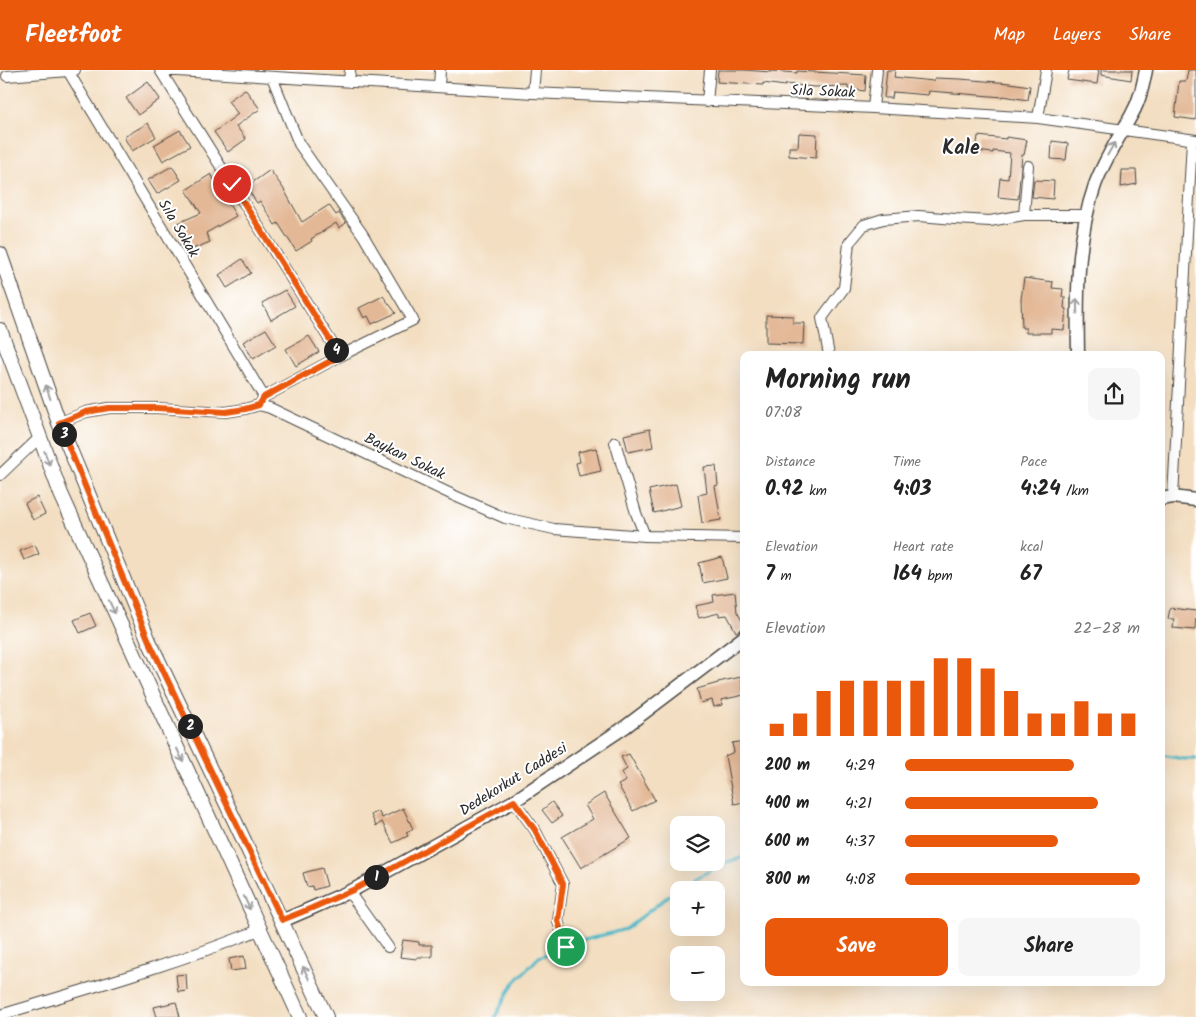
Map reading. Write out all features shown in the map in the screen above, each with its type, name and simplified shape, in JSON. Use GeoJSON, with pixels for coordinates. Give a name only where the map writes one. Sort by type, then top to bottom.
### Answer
{"type":"FeatureCollection","features":[{"type":"Feature","properties":{"kind":"main road"},"geometry":{"type":"LineString","coordinates":[[0,254],[59,423],[149,641],[282,920],[326,1017]]}},
{"type":"Feature","properties":{"kind":"main road"},"geometry":{"type":"LineString","coordinates":[[0,330],[61,494],[300,1017]]}},
{"type":"Feature","properties":{"kind":"street","name":"Sıla Sokak"},"geometry":{"type":"LineString","coordinates":[[72,70],[261,401]]}},
{"type":"Feature","properties":{"kind":"street"},"geometry":{"type":"LineString","coordinates":[[7,76],[72,70]]}},
{"type":"Feature","properties":{"kind":"street","name":"Sıla Sokak"},"geometry":{"type":"LineString","coordinates":[[161,70],[253,73],[272,77],[533,93],[873,108],[1038,118],[1194,140]]}},
{"type":"Feature","properties":{"kind":"street"},"geometry":{"type":"LineString","coordinates":[[161,70],[340,356]]}},
{"type":"Feature","properties":{"kind":"street"},"geometry":{"type":"LineString","coordinates":[[349,82],[350,70]]}},
{"type":"Feature","properties":{"kind":"street"},"geometry":{"type":"LineString","coordinates":[[438,87],[440,70]]}},
{"type":"Feature","properties":{"kind":"street"},"geometry":{"type":"LineString","coordinates":[[533,93],[535,70]]}},
{"type":"Feature","properties":{"kind":"street"},"geometry":{"type":"LineString","coordinates":[[707,102],[710,70]]}},
{"type":"Feature","properties":{"kind":"street"},"geometry":{"type":"LineString","coordinates":[[873,108],[877,70]]}},
{"type":"Feature","properties":{"kind":"street"},"geometry":{"type":"LineString","coordinates":[[1038,118],[1046,70]]}},
{"type":"Feature","properties":{"kind":"street"},"geometry":{"type":"LineString","coordinates":[[1078,351],[1077,298],[1079,260],[1087,215],[1095,186],[1107,156],[1133,113],[1141,94],[1146,70]]}},
{"type":"Feature","properties":{"kind":"street"},"geometry":{"type":"LineString","coordinates":[[59,423],[86,412],[109,408],[157,408],[226,412],[245,409],[340,356],[413,320],[363,235],[299,144],[272,77]]}},
{"type":"Feature","properties":{"kind":"street"},"geometry":{"type":"LineString","coordinates":[[1194,140],[1167,498],[1196,500]]}},
{"type":"Feature","properties":{"kind":"street"},"geometry":{"type":"LineString","coordinates":[[1024,215],[1028,166]]}},
{"type":"Feature","properties":{"kind":"street"},"geometry":{"type":"LineString","coordinates":[[828,351],[822,318],[844,288],[849,243],[864,225],[883,219],[919,216],[955,220],[990,220],[1024,215],[1087,215]]}},
{"type":"Feature","properties":{"kind":"street","name":"Baykan Sokak"},"geometry":{"type":"LineString","coordinates":[[261,401],[270,408],[505,518],[554,529],[646,536],[740,538]]}},
{"type":"Feature","properties":{"kind":"street"},"geometry":{"type":"LineString","coordinates":[[0,475],[40,437]]}},
{"type":"Feature","properties":{"kind":"street"},"geometry":{"type":"LineString","coordinates":[[615,442],[636,513],[646,536]]}},
{"type":"Feature","properties":{"kind":"street","name":"Dedekorkut Caddesi"},"geometry":{"type":"LineString","coordinates":[[282,920],[349,892],[514,801],[626,727],[740,640]]}},
{"type":"Feature","properties":{"kind":"street"},"geometry":{"type":"LineString","coordinates":[[514,801],[535,830],[563,884],[558,921],[566,947]]}},
{"type":"Feature","properties":{"kind":"street"},"geometry":{"type":"LineString","coordinates":[[349,892],[388,947]]}},
{"type":"Feature","properties":{"kind":"street"},"geometry":{"type":"LineString","coordinates":[[0,1015],[146,971],[260,930]]}},
{"type":"Feature","properties":{"kind":"building"},"geometry":{"type":"Polygon","coordinates":[[[718,70],[797,73],[797,71],[866,75],[865,91],[848,89],[848,86],[814,87],[786,84],[785,86],[763,83],[763,85],[717,82],[718,70]]]}},
{"type":"Feature","properties":{"kind":"building"},"geometry":{"type":"Polygon","coordinates":[[[887,70],[895,70],[894,77],[902,78],[934,81],[935,78],[960,79],[1030,86],[1028,100],[1003,96],[929,91],[928,95],[893,92],[892,98],[884,98],[887,70]]]}},
{"type":"Feature","properties":{"kind":"building"},"geometry":{"type":"Polygon","coordinates":[[[1069,70],[1099,70],[1097,84],[1067,80],[1069,70]]]}},
{"type":"Feature","properties":{"kind":"building"},"geometry":{"type":"Polygon","coordinates":[[[1101,70],[1132,70],[1131,80],[1101,75],[1101,70]]]}},
{"type":"Feature","properties":{"kind":"building"},"geometry":{"type":"Polygon","coordinates":[[[1188,70],[1196,70],[1196,120],[1175,117],[1179,81],[1186,81],[1188,70]]]}},
{"type":"Feature","properties":{"kind":"building"},"geometry":{"type":"Polygon","coordinates":[[[148,82],[160,99],[138,115],[126,98],[148,82]]]}},
{"type":"Feature","properties":{"kind":"building"},"geometry":{"type":"Polygon","coordinates":[[[245,89],[260,109],[236,126],[246,139],[228,152],[214,132],[238,114],[228,101],[245,89]]]}},
{"type":"Feature","properties":{"kind":"building"},"geometry":{"type":"Polygon","coordinates":[[[148,123],[156,137],[132,151],[124,137],[148,123]]]}},
{"type":"Feature","properties":{"kind":"building"},"geometry":{"type":"Polygon","coordinates":[[[180,130],[190,146],[163,161],[154,145],[180,130]]]}},
{"type":"Feature","properties":{"kind":"building"},"geometry":{"type":"Polygon","coordinates":[[[799,133],[817,134],[816,158],[789,156],[789,147],[798,147],[799,133]]]}},
{"type":"Feature","properties":{"kind":"building"},"geometry":{"type":"Polygon","coordinates":[[[978,136],[1027,140],[1024,155],[1022,155],[1018,199],[998,197],[1000,178],[1008,179],[1010,153],[976,151],[978,136]]]}},
{"type":"Feature","properties":{"kind":"building"},"geometry":{"type":"Polygon","coordinates":[[[1052,141],[1068,143],[1066,160],[1051,159],[1052,141]]]}},
{"type":"Feature","properties":{"kind":"building"},"geometry":{"type":"Polygon","coordinates":[[[172,166],[181,180],[157,194],[148,180],[172,166]]]}},
{"type":"Feature","properties":{"kind":"building"},"geometry":{"type":"Polygon","coordinates":[[[270,170],[283,188],[302,222],[329,205],[336,215],[339,213],[346,223],[339,228],[336,223],[296,251],[278,223],[275,225],[260,201],[257,203],[246,187],[270,170]]]}},
{"type":"Feature","properties":{"kind":"building"},"geometry":{"type":"Polygon","coordinates":[[[1122,170],[1136,170],[1137,184],[1121,187],[1122,170]]]}},
{"type":"Feature","properties":{"kind":"building"},"geometry":{"type":"Polygon","coordinates":[[[211,174],[236,216],[206,233],[210,242],[190,250],[178,223],[201,213],[186,190],[211,174]]]}},
{"type":"Feature","properties":{"kind":"building"},"geometry":{"type":"Polygon","coordinates":[[[1034,180],[1054,181],[1053,199],[1032,197],[1034,180]]]}},
{"type":"Feature","properties":{"kind":"building"},"geometry":{"type":"Polygon","coordinates":[[[242,259],[251,273],[227,288],[219,275],[242,259]]]}},
{"type":"Feature","properties":{"kind":"building"},"geometry":{"type":"Polygon","coordinates":[[[1024,278],[1053,282],[1052,288],[1063,289],[1062,297],[1065,297],[1064,308],[1066,309],[1064,330],[1051,329],[1051,333],[1026,333],[1026,328],[1022,328],[1021,299],[1024,278]]]}},
{"type":"Feature","properties":{"kind":"building"},"geometry":{"type":"Polygon","coordinates":[[[285,290],[295,306],[271,320],[262,303],[285,290]]]}},
{"type":"Feature","properties":{"kind":"building"},"geometry":{"type":"Polygon","coordinates":[[[383,296],[396,313],[372,324],[368,316],[364,318],[359,308],[383,296]]]}},
{"type":"Feature","properties":{"kind":"building"},"geometry":{"type":"Polygon","coordinates":[[[766,315],[793,316],[793,323],[804,323],[803,344],[766,343],[766,315]]]}},
{"type":"Feature","properties":{"kind":"building"},"geometry":{"type":"Polygon","coordinates":[[[266,329],[276,345],[253,359],[243,342],[266,329]]]}},
{"type":"Feature","properties":{"kind":"building"},"geometry":{"type":"Polygon","coordinates":[[[309,336],[319,352],[296,366],[286,349],[309,336]]]}},
{"type":"Feature","properties":{"kind":"building"},"geometry":{"type":"Polygon","coordinates":[[[650,429],[653,447],[628,452],[624,435],[650,429]]]}},
{"type":"Feature","properties":{"kind":"building"},"geometry":{"type":"Polygon","coordinates":[[[596,448],[601,471],[579,476],[576,463],[580,462],[578,452],[596,448]]]}},
{"type":"Feature","properties":{"kind":"building"},"geometry":{"type":"Polygon","coordinates":[[[716,466],[718,485],[715,486],[721,520],[702,523],[698,495],[707,493],[704,467],[716,466]]]}},
{"type":"Feature","properties":{"kind":"building"},"geometry":{"type":"Polygon","coordinates":[[[676,484],[681,506],[654,513],[649,490],[676,484]]]}},
{"type":"Feature","properties":{"kind":"building"},"geometry":{"type":"Polygon","coordinates":[[[37,497],[45,514],[33,520],[25,503],[37,497]]]}},
{"type":"Feature","properties":{"kind":"building"},"geometry":{"type":"Polygon","coordinates":[[[35,545],[39,554],[24,560],[20,551],[35,545]]]}},
{"type":"Feature","properties":{"kind":"building"},"geometry":{"type":"Polygon","coordinates":[[[722,557],[727,578],[703,583],[699,563],[722,557]]]}},
{"type":"Feature","properties":{"kind":"building"},"geometry":{"type":"Polygon","coordinates":[[[735,592],[737,612],[740,617],[740,630],[736,632],[727,615],[719,616],[719,613],[699,618],[695,606],[714,602],[713,595],[735,592]]]}},
{"type":"Feature","properties":{"kind":"building"},"geometry":{"type":"Polygon","coordinates":[[[1170,608],[1196,611],[1195,630],[1173,628],[1174,619],[1168,619],[1170,608]]]}},
{"type":"Feature","properties":{"kind":"building"},"geometry":{"type":"Polygon","coordinates":[[[90,613],[96,626],[80,633],[74,620],[90,613]]]}},
{"type":"Feature","properties":{"kind":"building"},"geometry":{"type":"Polygon","coordinates":[[[740,677],[740,696],[721,700],[722,705],[714,707],[712,700],[701,703],[697,689],[740,677]]]}},
{"type":"Feature","properties":{"kind":"building"},"geometry":{"type":"Polygon","coordinates":[[[740,742],[740,803],[734,804],[725,756],[734,752],[732,743],[740,742]]]}},
{"type":"Feature","properties":{"kind":"building"},"geometry":{"type":"Polygon","coordinates":[[[629,754],[655,800],[633,811],[618,785],[626,781],[621,773],[627,769],[621,757],[629,754]]]}},
{"type":"Feature","properties":{"kind":"building"},"geometry":{"type":"Polygon","coordinates":[[[604,793],[631,838],[581,868],[562,837],[593,819],[585,805],[604,793]]]}},
{"type":"Feature","properties":{"kind":"building"},"geometry":{"type":"Polygon","coordinates":[[[552,802],[562,816],[552,823],[542,810],[552,802]]]}},
{"type":"Feature","properties":{"kind":"building"},"geometry":{"type":"Polygon","coordinates":[[[403,808],[413,829],[406,832],[408,836],[393,843],[382,822],[376,826],[371,815],[378,811],[382,818],[403,808]]]}},
{"type":"Feature","properties":{"kind":"building"},"geometry":{"type":"Polygon","coordinates":[[[322,868],[327,886],[313,890],[312,886],[307,887],[303,873],[322,868]]]}},
{"type":"Feature","properties":{"kind":"building"},"geometry":{"type":"Polygon","coordinates":[[[403,940],[419,942],[419,945],[432,945],[432,957],[417,957],[417,959],[400,957],[403,940]]]}},
{"type":"Feature","properties":{"kind":"building"},"geometry":{"type":"Polygon","coordinates":[[[244,956],[246,969],[231,971],[229,959],[244,956]]]}},
{"type":"Feature","properties":{"kind":"building"},"geometry":{"type":"Polygon","coordinates":[[[186,974],[187,991],[178,992],[176,975],[186,974]]]}},
{"type":"Feature","properties":{"kind":"building"},"geometry":{"type":"Polygon","coordinates":[[[176,1002],[180,1017],[157,1017],[154,1007],[176,1002]]]}},
{"type":"Feature","properties":{"kind":"waterway"},"geometry":{"type":"LineString","coordinates":[[1165,756],[1196,759]]}},
{"type":"Feature","properties":{"kind":"waterway"},"geometry":{"type":"LineString","coordinates":[[495,1017],[513,984],[539,957],[581,941],[626,929],[680,887],[724,863],[740,858]]}},
{"type":"Feature","properties":{"kind":"district","name":"Kale"},"geometry":{"type":"Point","coordinates":[961,147]}},
{"type":"Feature","properties":{"kind":"route"},"geometry":{"type":"LineString","coordinates":[[232,184],[340,356],[264,397],[259,405],[245,409],[226,412],[157,408],[109,408],[86,412],[59,423],[149,641],[282,920],[355,889],[514,801],[535,830],[563,884],[558,921],[566,947]]}}]}
